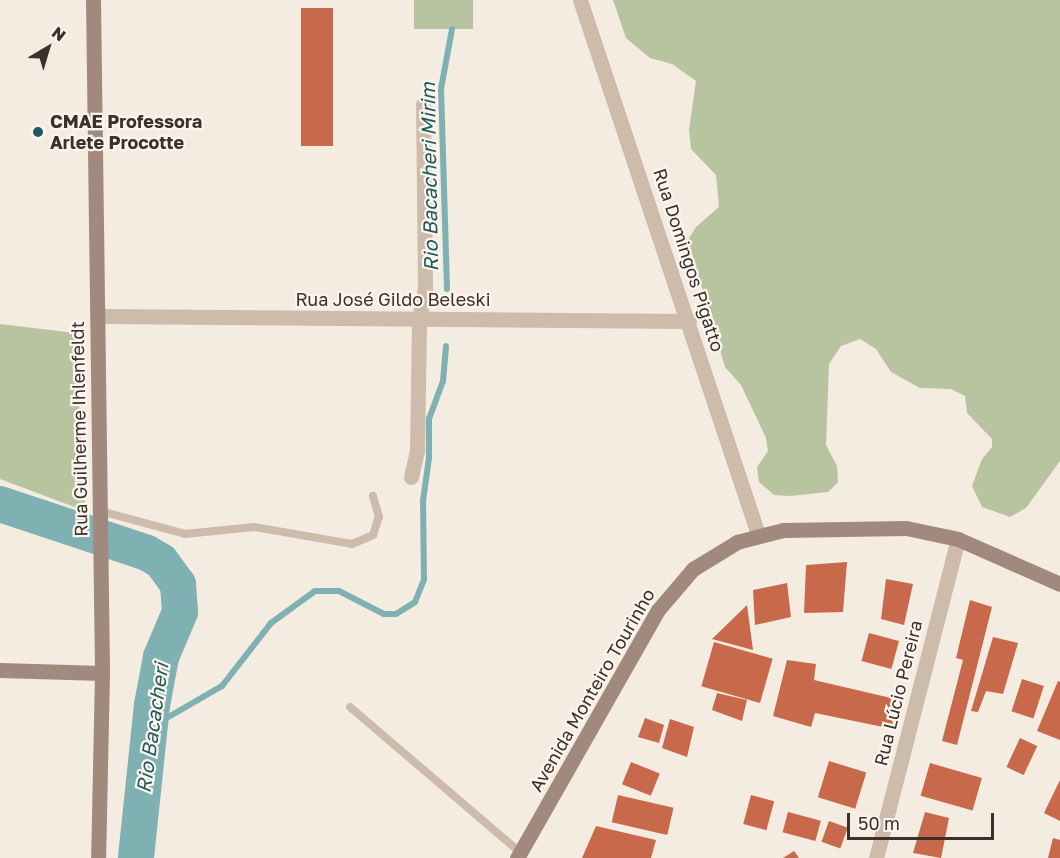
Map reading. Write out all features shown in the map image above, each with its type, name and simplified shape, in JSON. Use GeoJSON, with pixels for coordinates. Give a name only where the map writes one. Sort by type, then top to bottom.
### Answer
{"type":"FeatureCollection","features":[{"type":"Feature","properties":{"kind":"main road","name":"Rua Guilherme Ihlenfeldt"},"geometry":{"type":"LineString","coordinates":[[93,0],[102,673],[98,858]]}},
{"type":"Feature","properties":{"kind":"main road","name":"Avenida Monteiro Tourinho"},"geometry":{"type":"LineString","coordinates":[[519,855],[669,596],[712,556],[758,534],[871,525],[906,528],[958,539],[1060,584]]}},
{"type":"Feature","properties":{"kind":"main road"},"geometry":{"type":"LineString","coordinates":[[0,669],[102,673]]}},
{"type":"Feature","properties":{"kind":"street","name":"Rua Domingos Pigatto"},"geometry":{"type":"LineString","coordinates":[[580,0],[689,321],[758,534]]}},
{"type":"Feature","properties":{"kind":"street"},"geometry":{"type":"LineString","coordinates":[[411,477],[417,450],[419,319],[425,288],[423,104]]}},
{"type":"Feature","properties":{"kind":"street","name":"Rua José Gildo Beleski"},"geometry":{"type":"LineString","coordinates":[[97,316],[689,321]]}},
{"type":"Feature","properties":{"kind":"street","name":"Rua Lúcio Pereira"},"geometry":{"type":"LineString","coordinates":[[876,858],[958,539]]}},
{"type":"Feature","properties":{"kind":"lane"},"geometry":{"type":"LineString","coordinates":[[100,511],[185,534],[254,527],[352,544],[374,535],[379,517],[373,496]]}},
{"type":"Feature","properties":{"kind":"lane"},"geometry":{"type":"LineString","coordinates":[[350,706],[519,855]]}},
{"type":"Feature","properties":{"kind":"green space"},"geometry":{"type":"Polygon","coordinates":[[[414,0],[473,0],[473,29],[414,29],[414,0]]]}},
{"type":"Feature","properties":{"kind":"green space"},"geometry":{"type":"Polygon","coordinates":[[[613,0],[1060,0],[1060,461],[1026,508],[1010,517],[982,507],[972,486],[982,459],[992,447],[992,439],[967,413],[965,396],[951,389],[920,388],[891,372],[876,349],[860,339],[841,346],[829,364],[826,445],[837,466],[838,482],[828,492],[790,496],[774,495],[759,482],[757,467],[768,451],[766,438],[741,385],[725,367],[688,240],[696,227],[719,207],[716,175],[691,149],[689,130],[696,81],[672,64],[650,58],[626,38],[613,0]]]}},
{"type":"Feature","properties":{"kind":"green space"},"geometry":{"type":"Polygon","coordinates":[[[0,324],[75,333],[85,511],[0,479],[0,324]]]}},
{"type":"Feature","properties":{"kind":"building"},"geometry":{"type":"Polygon","coordinates":[[[301,8],[333,8],[333,146],[301,146],[301,8]]]}},
{"type":"Feature","properties":{"kind":"building"},"geometry":{"type":"Polygon","coordinates":[[[847,562],[843,612],[804,613],[806,565],[847,562]]]}},
{"type":"Feature","properties":{"kind":"building"},"geometry":{"type":"Polygon","coordinates":[[[886,579],[913,584],[904,625],[881,619],[886,579]]]}},
{"type":"Feature","properties":{"kind":"building"},"geometry":{"type":"Polygon","coordinates":[[[787,583],[791,617],[755,625],[753,590],[787,583]]]}},
{"type":"Feature","properties":{"kind":"building"},"geometry":{"type":"Polygon","coordinates":[[[970,600],[992,607],[957,745],[942,741],[963,660],[956,658],[970,600]]]}},
{"type":"Feature","properties":{"kind":"building"},"geometry":{"type":"Polygon","coordinates":[[[747,605],[753,650],[712,639],[747,605]]]}},
{"type":"Feature","properties":{"kind":"building"},"geometry":{"type":"Polygon","coordinates":[[[869,633],[899,641],[891,669],[861,661],[869,633]]]}},
{"type":"Feature","properties":{"kind":"building"},"geometry":{"type":"Polygon","coordinates":[[[993,637],[1018,643],[1003,694],[986,691],[978,712],[971,711],[993,637]]]}},
{"type":"Feature","properties":{"kind":"building"},"geometry":{"type":"Polygon","coordinates":[[[714,642],[773,659],[760,703],[701,686],[714,642]]]}},
{"type":"Feature","properties":{"kind":"building"},"geometry":{"type":"Polygon","coordinates":[[[787,660],[816,664],[814,680],[891,698],[893,729],[815,713],[811,727],[773,716],[787,660]]]}},
{"type":"Feature","properties":{"kind":"building"},"geometry":{"type":"Polygon","coordinates":[[[1022,679],[1044,686],[1033,718],[1011,711],[1022,679]]]}},
{"type":"Feature","properties":{"kind":"building"},"geometry":{"type":"Polygon","coordinates":[[[1058,681],[1060,682],[1060,740],[1037,731],[1058,681]]]}},
{"type":"Feature","properties":{"kind":"building"},"geometry":{"type":"Polygon","coordinates":[[[717,693],[747,700],[742,721],[712,710],[717,693]]]}},
{"type":"Feature","properties":{"kind":"building"},"geometry":{"type":"Polygon","coordinates":[[[645,718],[664,725],[659,743],[638,737],[645,718]]]}},
{"type":"Feature","properties":{"kind":"building"},"geometry":{"type":"Polygon","coordinates":[[[670,719],[694,727],[687,757],[662,748],[670,719]]]}},
{"type":"Feature","properties":{"kind":"building"},"geometry":{"type":"Polygon","coordinates":[[[1020,738],[1037,746],[1024,775],[1006,767],[1020,738]]]}},
{"type":"Feature","properties":{"kind":"building"},"geometry":{"type":"Polygon","coordinates":[[[829,761],[866,772],[855,809],[818,797],[829,761]]]}},
{"type":"Feature","properties":{"kind":"building"},"geometry":{"type":"Polygon","coordinates":[[[631,762],[660,774],[651,796],[622,784],[631,762]]]}},
{"type":"Feature","properties":{"kind":"building"},"geometry":{"type":"Polygon","coordinates":[[[930,763],[982,778],[973,811],[921,796],[930,763]]]}},
{"type":"Feature","properties":{"kind":"building"},"geometry":{"type":"Polygon","coordinates":[[[1060,780],[1060,821],[1044,813],[1060,780]]]}},
{"type":"Feature","properties":{"kind":"building"},"geometry":{"type":"Polygon","coordinates":[[[618,795],[674,808],[667,835],[612,822],[618,795]]]}},
{"type":"Feature","properties":{"kind":"building"},"geometry":{"type":"Polygon","coordinates":[[[751,795],[774,801],[766,830],[743,824],[751,795]]]}},
{"type":"Feature","properties":{"kind":"building"},"geometry":{"type":"Polygon","coordinates":[[[788,812],[821,821],[815,841],[783,832],[788,812]]]}},
{"type":"Feature","properties":{"kind":"building"},"geometry":{"type":"Polygon","coordinates":[[[925,812],[949,818],[941,858],[913,853],[925,812]]]}},
{"type":"Feature","properties":{"kind":"building"},"geometry":{"type":"Polygon","coordinates":[[[829,821],[848,828],[840,849],[821,842],[829,821]]]}},
{"type":"Feature","properties":{"kind":"building"},"geometry":{"type":"Polygon","coordinates":[[[596,826],[656,840],[651,858],[582,858],[596,826]]]}},
{"type":"Feature","properties":{"kind":"building"},"geometry":{"type":"Polygon","coordinates":[[[1053,838],[1060,840],[1060,858],[1048,858],[1053,838]]]}},
{"type":"Feature","properties":{"kind":"building"},"geometry":{"type":"Polygon","coordinates":[[[794,851],[799,858],[783,858],[794,851]]]}},
{"type":"Feature","properties":{"kind":"waterway","name":"Rio Bacacheri Mirim"},"geometry":{"type":"LineString","coordinates":[[447,289],[441,89],[452,29]]}},
{"type":"Feature","properties":{"kind":"waterway","name":"Rio Bacacheri Mirim"},"geometry":{"type":"LineString","coordinates":[[148,737],[165,719],[222,686],[271,623],[315,591],[339,591],[384,614],[396,614],[415,602],[424,580],[423,501],[429,458],[429,419],[443,381],[446,346]]}},
{"type":"Feature","properties":{"kind":"waterway","name":"Rio Bacacheri"},"geometry":{"type":"LineString","coordinates":[[0,504],[147,553],[161,561],[178,584],[180,612],[161,657],[152,705],[136,858]]}},
{"type":"Feature","properties":{"kind":"place","name":"CMAE Professora Arlete Procotte"},"geometry":{"type":"Point","coordinates":[38,132]}}]}
